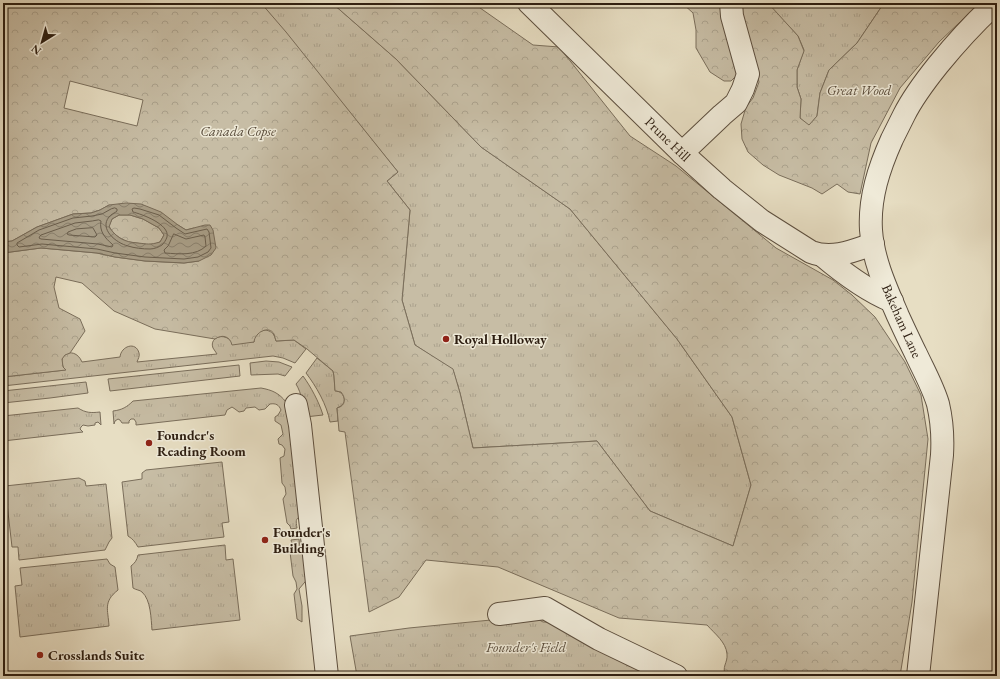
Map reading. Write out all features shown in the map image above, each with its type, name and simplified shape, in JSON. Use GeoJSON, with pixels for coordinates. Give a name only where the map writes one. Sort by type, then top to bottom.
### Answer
{"type":"FeatureCollection","features":[{"type":"Feature","properties":{"kind":"street","name":"Prune Hill"},"geometry":{"type":"LineString","coordinates":[[529,3],[682,153],[762,222],[811,252],[822,255],[836,255],[873,244]]}},
{"type":"Feature","properties":{"kind":"street"},"geometry":{"type":"LineString","coordinates":[[682,153],[736,103],[744,89],[748,74],[732,16],[732,3]]}},
{"type":"Feature","properties":{"kind":"street","name":"Bakeham Lane"},"geometry":{"type":"LineString","coordinates":[[918,676],[943,437],[938,404],[930,382],[915,354],[876,261],[871,229],[873,194],[886,153],[904,114],[926,81],[954,46],[996,3]]}},
{"type":"Feature","properties":{"kind":"street","name":"Prune Hill"},"geometry":{"type":"LineString","coordinates":[[822,255],[836,267],[879,296],[892,301]]}},
{"type":"Feature","properties":{"kind":"street"},"geometry":{"type":"LineString","coordinates":[[296,405],[300,426],[327,676]]}},
{"type":"Feature","properties":{"kind":"street"},"geometry":{"type":"LineString","coordinates":[[499,614],[545,608],[599,639],[676,676]]}},
{"type":"Feature","properties":{"kind":"green space","name":"Canada Copse"},"geometry":{"type":"Polygon","coordinates":[[[3,3],[261,3],[398,172],[387,181],[410,210],[402,300],[415,345],[453,369],[473,448],[597,441],[650,511],[733,546],[751,485],[732,417],[677,339],[570,209],[481,147],[396,59],[332,3],[473,3],[533,45],[559,47],[630,136],[676,166],[776,248],[833,280],[852,295],[875,317],[905,362],[921,395],[928,439],[912,602],[900,676],[726,676],[724,670],[727,657],[725,646],[720,638],[707,625],[619,618],[498,567],[426,560],[399,597],[369,612],[345,432],[339,431],[337,408],[344,404],[344,397],[341,392],[335,391],[333,371],[294,340],[276,341],[272,331],[266,330],[257,335],[254,342],[232,345],[228,338],[223,336],[215,339],[155,329],[114,311],[82,283],[56,277],[54,287],[59,308],[80,319],[85,331],[70,353],[65,355],[62,359],[63,367],[66,370],[3,377],[3,253],[41,248],[97,253],[145,261],[184,263],[199,261],[194,228],[186,230],[178,225],[109,205],[91,213],[73,214],[37,227],[12,241],[3,242],[3,3]],[[70,81],[64,108],[137,126],[143,100],[70,81]]]}},
{"type":"Feature","properties":{"kind":"green space"},"geometry":{"type":"Polygon","coordinates":[[[261,3],[332,3],[396,59],[481,147],[570,209],[677,339],[732,417],[751,485],[733,546],[650,511],[597,441],[473,448],[453,370],[415,345],[402,300],[410,210],[387,181],[398,172],[261,3]]]}},
{"type":"Feature","properties":{"kind":"green space","name":"Great Wood"},"geometry":{"type":"Polygon","coordinates":[[[682,3],[768,3],[798,36],[804,51],[797,70],[797,87],[801,99],[800,118],[809,125],[817,116],[820,93],[829,70],[857,43],[884,3],[980,3],[939,42],[900,88],[871,143],[860,194],[848,192],[837,184],[822,194],[812,188],[779,175],[763,165],[748,152],[742,139],[741,124],[746,107],[753,98],[759,82],[754,63],[731,81],[724,81],[710,72],[696,48],[696,30],[693,13],[682,3]]]}},
{"type":"Feature","properties":{"kind":"green space"},"geometry":{"type":"Polygon","coordinates":[[[767,3],[884,3],[857,43],[829,70],[820,93],[817,116],[809,126],[800,118],[801,99],[797,87],[797,70],[804,50],[798,36],[767,3]]]}},
{"type":"Feature","properties":{"kind":"green space"},"geometry":{"type":"Polygon","coordinates":[[[119,215],[130,215],[143,219],[159,228],[164,235],[160,242],[151,245],[128,242],[113,233],[109,226],[112,219],[119,215]]]}},
{"type":"Feature","properties":{"kind":"green space"},"geometry":{"type":"Polygon","coordinates":[[[266,330],[273,334],[276,341],[294,340],[306,349],[295,363],[273,356],[3,386],[3,377],[65,370],[62,360],[64,356],[71,353],[79,357],[82,362],[120,357],[123,350],[129,346],[135,347],[139,353],[137,362],[217,354],[212,344],[218,337],[228,338],[231,341],[254,342],[257,333],[266,330]]]}},
{"type":"Feature","properties":{"kind":"green space"},"geometry":{"type":"Polygon","coordinates":[[[317,358],[333,371],[335,390],[342,394],[344,399],[343,404],[337,408],[338,421],[330,422],[321,396],[306,373],[317,358]]]}},
{"type":"Feature","properties":{"kind":"green space"},"geometry":{"type":"Polygon","coordinates":[[[266,361],[279,362],[292,367],[285,376],[278,374],[251,375],[250,363],[266,361]]]}},
{"type":"Feature","properties":{"kind":"green space"},"geometry":{"type":"Polygon","coordinates":[[[239,365],[240,376],[110,391],[108,379],[239,365]]]}},
{"type":"Feature","properties":{"kind":"green space"},"geometry":{"type":"Polygon","coordinates":[[[303,376],[309,385],[323,415],[305,417],[301,396],[296,384],[303,376]]]}},
{"type":"Feature","properties":{"kind":"green space"},"geometry":{"type":"Polygon","coordinates":[[[86,382],[88,393],[3,403],[3,391],[86,382]]]}},
{"type":"Feature","properties":{"kind":"green space"},"geometry":{"type":"Polygon","coordinates":[[[261,388],[275,392],[286,402],[301,516],[296,520],[297,528],[291,529],[287,523],[283,499],[286,494],[285,487],[282,483],[280,458],[284,456],[285,449],[279,444],[278,439],[283,434],[281,425],[275,421],[275,417],[281,410],[277,405],[270,404],[265,409],[259,410],[255,407],[246,408],[244,411],[239,412],[232,407],[227,410],[225,415],[136,425],[134,419],[131,419],[129,423],[122,423],[118,419],[114,424],[113,411],[124,408],[133,401],[261,388]]]}},
{"type":"Feature","properties":{"kind":"green space"},"geometry":{"type":"Polygon","coordinates":[[[78,408],[89,412],[100,412],[101,425],[98,422],[95,423],[95,425],[83,425],[80,429],[83,432],[3,441],[3,416],[78,408]]]}},
{"type":"Feature","properties":{"kind":"green space"},"geometry":{"type":"Polygon","coordinates":[[[222,462],[229,522],[222,523],[224,537],[138,547],[128,536],[122,482],[142,479],[142,473],[146,470],[222,462]]]}},
{"type":"Feature","properties":{"kind":"green space"},"geometry":{"type":"Polygon","coordinates":[[[79,478],[85,481],[86,486],[106,484],[112,538],[105,550],[19,560],[18,547],[12,547],[5,486],[79,478]]]}},
{"type":"Feature","properties":{"kind":"green space"},"geometry":{"type":"Polygon","coordinates":[[[299,539],[301,551],[307,556],[310,576],[299,589],[302,606],[302,622],[297,619],[294,594],[297,589],[293,576],[290,552],[293,548],[291,540],[299,539]]]}},
{"type":"Feature","properties":{"kind":"green space"},"geometry":{"type":"Polygon","coordinates":[[[225,545],[226,560],[233,559],[240,620],[152,630],[150,610],[145,595],[133,588],[131,566],[136,561],[138,555],[225,545]]]}},
{"type":"Feature","properties":{"kind":"green space"},"geometry":{"type":"Polygon","coordinates":[[[107,559],[110,564],[115,567],[118,590],[113,594],[108,602],[107,610],[109,626],[20,637],[15,586],[22,585],[20,568],[107,559]]]}},
{"type":"Feature","properties":{"kind":"green space","name":"Founder's Field"},"geometry":{"type":"Polygon","coordinates":[[[532,616],[543,622],[549,622],[665,676],[357,676],[350,636],[409,628],[532,616]]]}},
{"type":"Feature","properties":{"kind":"water"},"geometry":{"type":"Polygon","coordinates":[[[126,203],[141,204],[161,212],[186,230],[210,225],[213,230],[216,248],[211,255],[199,261],[184,263],[145,261],[97,253],[41,248],[3,253],[3,242],[12,241],[37,227],[73,214],[91,213],[109,205],[126,203]],[[119,215],[112,219],[109,227],[121,239],[149,244],[160,242],[164,235],[159,228],[143,219],[130,215],[119,215]]]}},
{"type":"Feature","properties":{"kind":"place","name":"Royal Holloway"},"geometry":{"type":"Point","coordinates":[446,339]}},
{"type":"Feature","properties":{"kind":"place","name":"Founder's Reading Room"},"geometry":{"type":"Point","coordinates":[149,443]}},
{"type":"Feature","properties":{"kind":"place","name":"Founder's Building"},"geometry":{"type":"Point","coordinates":[265,540]}},
{"type":"Feature","properties":{"kind":"place","name":"Crosslands Suite"},"geometry":{"type":"Point","coordinates":[40,655]}}]}
